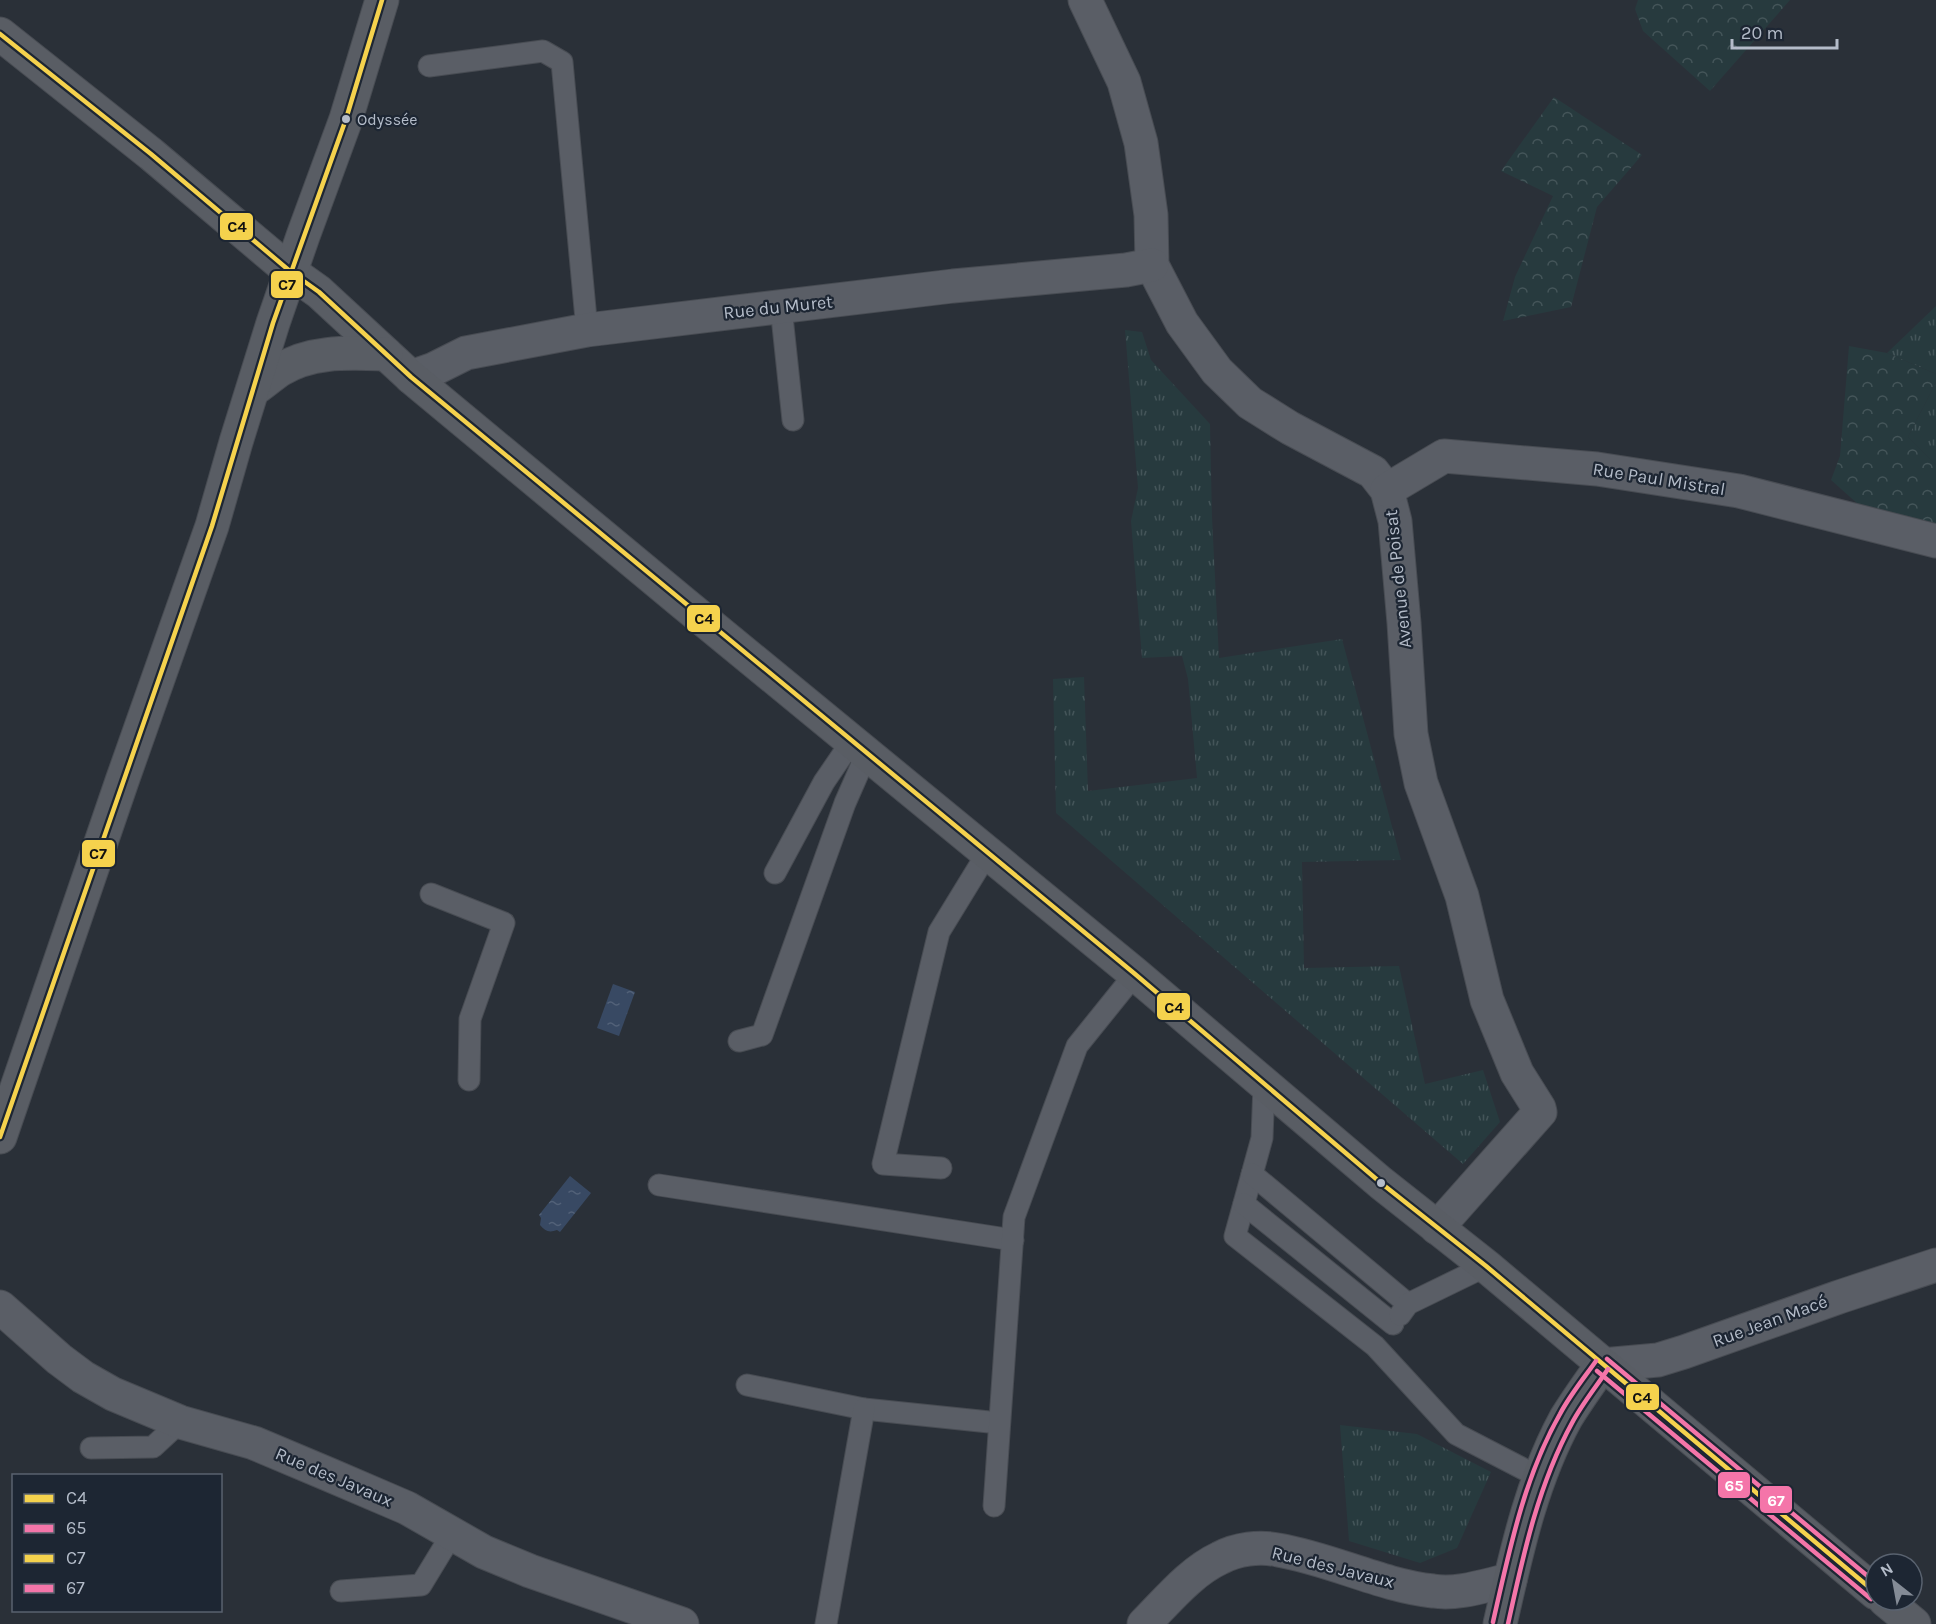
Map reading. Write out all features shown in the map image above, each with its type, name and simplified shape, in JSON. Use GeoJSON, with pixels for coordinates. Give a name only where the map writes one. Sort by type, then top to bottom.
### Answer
{"type":"FeatureCollection","features":[{"type":"Feature","properties":{"kind":"main road"},"geometry":{"type":"LineString","coordinates":[[0,1137],[212,526],[236,442],[291,272],[346,119],[382,0]]}},
{"type":"Feature","properties":{"kind":"main road"},"geometry":{"type":"LineString","coordinates":[[0,34],[151,154],[291,272],[319,292],[411,377],[682,603],[1135,974],[1264,1085],[1486,1266],[1864,1583]]}},
{"type":"Feature","properties":{"kind":"main road"},"geometry":{"type":"LineString","coordinates":[[253,390],[282,369],[311,357],[331,353],[386,354]]}},
{"type":"Feature","properties":{"kind":"main road"},"geometry":{"type":"LineString","coordinates":[[1500,1624],[1539,1477],[1567,1417],[1602,1365]]}},
{"type":"Feature","properties":{"kind":"main road"},"geometry":{"type":"LineString","coordinates":[[1900,1612],[1914,1624]]}},
{"type":"Feature","properties":{"kind":"street","name":"Avenue de Poisat"},"geometry":{"type":"LineString","coordinates":[[1087,5],[1124,82],[1136,122],[1151,215],[1152,265],[1182,323],[1210,363],[1250,403],[1269,416],[1373,472],[1387,490],[1395,521],[1411,734],[1421,783],[1462,896],[1487,1000],[1517,1074],[1539,1107],[1539,1112],[1437,1228]]}},
{"type":"Feature","properties":{"kind":"street","name":"Rue du Muret"},"geometry":{"type":"LineString","coordinates":[[411,377],[434,369],[466,353],[587,330],[953,286],[1126,270],[1152,265]]}},
{"type":"Feature","properties":{"kind":"street","name":"Rue Paul Mistral"},"geometry":{"type":"LineString","coordinates":[[1387,490],[1444,456],[1597,469],[1739,491],[1936,541]]}},
{"type":"Feature","properties":{"kind":"street","name":"Rue Jean Macé"},"geometry":{"type":"LineString","coordinates":[[1602,1365],[1658,1360],[1936,1265]]}},
{"type":"Feature","properties":{"kind":"street","name":"Rue des Javaux"},"geometry":{"type":"LineString","coordinates":[[0,1307],[59,1359],[83,1377],[113,1394],[180,1422],[254,1443],[407,1508],[484,1552],[530,1571],[682,1624]]}},
{"type":"Feature","properties":{"kind":"street","name":"Rue des Javaux"},"geometry":{"type":"LineString","coordinates":[[1144,1624],[1174,1592],[1203,1568],[1220,1558],[1245,1549],[1277,1549],[1384,1580],[1435,1592],[1453,1592],[1510,1580]]}},
{"type":"Feature","properties":{"kind":"lane"},"geometry":{"type":"LineString","coordinates":[[429,66],[543,51],[562,62],[587,330]]}},
{"type":"Feature","properties":{"kind":"lane"},"geometry":{"type":"LineString","coordinates":[[781,307],[793,420]]}},
{"type":"Feature","properties":{"kind":"lane"},"geometry":{"type":"LineString","coordinates":[[775,873],[824,782],[859,747]]}},
{"type":"Feature","properties":{"kind":"lane"},"geometry":{"type":"LineString","coordinates":[[739,1041],[762,1035],[845,803],[859,747]]}},
{"type":"Feature","properties":{"kind":"lane"},"geometry":{"type":"LineString","coordinates":[[941,1168],[883,1164],[939,932],[988,852]]}},
{"type":"Feature","properties":{"kind":"lane"},"geometry":{"type":"LineString","coordinates":[[431,894],[504,923],[470,1019],[469,1080]]}},
{"type":"Feature","properties":{"kind":"lane"},"geometry":{"type":"LineString","coordinates":[[994,1506],[1014,1217],[1077,1046],[1135,974]]}},
{"type":"Feature","properties":{"kind":"lane"},"geometry":{"type":"LineString","coordinates":[[1264,1085],[1262,1138],[1235,1236],[1375,1347],[1456,1434],[1539,1477]]}},
{"type":"Feature","properties":{"kind":"lane"},"geometry":{"type":"LineString","coordinates":[[1252,1174],[1408,1304]]}},
{"type":"Feature","properties":{"kind":"lane"},"geometry":{"type":"LineString","coordinates":[[659,1185],[1013,1240]]}},
{"type":"Feature","properties":{"kind":"lane"},"geometry":{"type":"LineString","coordinates":[[1244,1204],[1393,1324]]}},
{"type":"Feature","properties":{"kind":"lane"},"geometry":{"type":"LineString","coordinates":[[1375,1347],[1408,1304],[1486,1266]]}},
{"type":"Feature","properties":{"kind":"lane"},"geometry":{"type":"LineString","coordinates":[[747,1385],[864,1409],[999,1423]]}},
{"type":"Feature","properties":{"kind":"lane"},"geometry":{"type":"LineString","coordinates":[[826,1624],[864,1409]]}},
{"type":"Feature","properties":{"kind":"lane"},"geometry":{"type":"LineString","coordinates":[[91,1448],[153,1447],[180,1422]]}},
{"type":"Feature","properties":{"kind":"lane"},"geometry":{"type":"LineString","coordinates":[[341,1591],[421,1585],[452,1534]]}},
{"type":"Feature","properties":{"kind":"green space"},"geometry":{"type":"Polygon","coordinates":[[[1638,0],[1790,0],[1710,91],[1643,31],[1635,9],[1638,0]]]}},
{"type":"Feature","properties":{"kind":"green space"},"geometry":{"type":"Polygon","coordinates":[[[1554,97],[1642,155],[1597,207],[1571,307],[1503,321],[1515,277],[1553,196],[1501,171],[1554,97]]]}},
{"type":"Feature","properties":{"kind":"green space"},"geometry":{"type":"Polygon","coordinates":[[[1936,306],[1936,374],[1887,353],[1936,306]]]}},
{"type":"Feature","properties":{"kind":"green space"},"geometry":{"type":"Polygon","coordinates":[[[1125,330],[1142,332],[1151,360],[1210,424],[1219,658],[1342,639],[1401,860],[1302,862],[1304,968],[1399,966],[1425,1084],[1483,1070],[1500,1122],[1463,1164],[1056,813],[1053,679],[1084,677],[1088,791],[1197,778],[1188,679],[1182,656],[1142,658],[1131,521],[1138,488],[1125,330]]]}},
{"type":"Feature","properties":{"kind":"green space"},"geometry":{"type":"Polygon","coordinates":[[[1849,346],[1887,353],[1936,374],[1936,382],[1908,437],[1936,465],[1936,530],[1868,513],[1831,480],[1840,456],[1849,346]]]}},
{"type":"Feature","properties":{"kind":"green space"},"geometry":{"type":"Polygon","coordinates":[[[1936,382],[1936,465],[1908,437],[1936,382]]]}},
{"type":"Feature","properties":{"kind":"green space"},"geometry":{"type":"Polygon","coordinates":[[[1340,1425],[1417,1434],[1491,1472],[1457,1548],[1420,1563],[1349,1541],[1340,1425]]]}},
{"type":"Feature","properties":{"kind":"water"},"geometry":{"type":"Polygon","coordinates":[[[613,984],[635,992],[619,1036],[597,1028],[613,984]]]}},
{"type":"Feature","properties":{"kind":"water"},"geometry":{"type":"Polygon","coordinates":[[[570,1176],[591,1193],[560,1232],[547,1231],[540,1225],[539,1215],[570,1176]]]}},
{"type":"Feature","properties":{"kind":"transit line","name":"C7"},"geometry":{"type":"LineString","coordinates":[[0,1137],[212,526],[273,323],[346,119],[382,0]]}},
{"type":"Feature","properties":{"kind":"transit line","name":"C4"},"geometry":{"type":"LineString","coordinates":[[0,34],[151,154],[291,272],[319,292],[411,377],[1135,974],[1381,1183],[1486,1266],[1864,1583]]}},
{"type":"Feature","properties":{"kind":"transit line","name":"67"},"geometry":{"type":"LineString","coordinates":[[1607,1359],[1864,1573]]}},
{"type":"Feature","properties":{"kind":"transit line","name":"67"},"geometry":{"type":"LineString","coordinates":[[1493,1622],[1519,1515],[1537,1463],[1547,1438],[1564,1407],[1596,1361]]}},
{"type":"Feature","properties":{"kind":"transit line","name":"65"},"geometry":{"type":"LineString","coordinates":[[1508,1624],[1533,1521],[1550,1471],[1576,1416],[1608,1369]]}},
{"type":"Feature","properties":{"kind":"transit line","name":"65"},"geometry":{"type":"LineString","coordinates":[[1597,1371],[1864,1593]]}},
{"type":"Feature","properties":{"kind":"place","name":"Odyssée"},"geometry":{"type":"Point","coordinates":[346,119]}}]}
